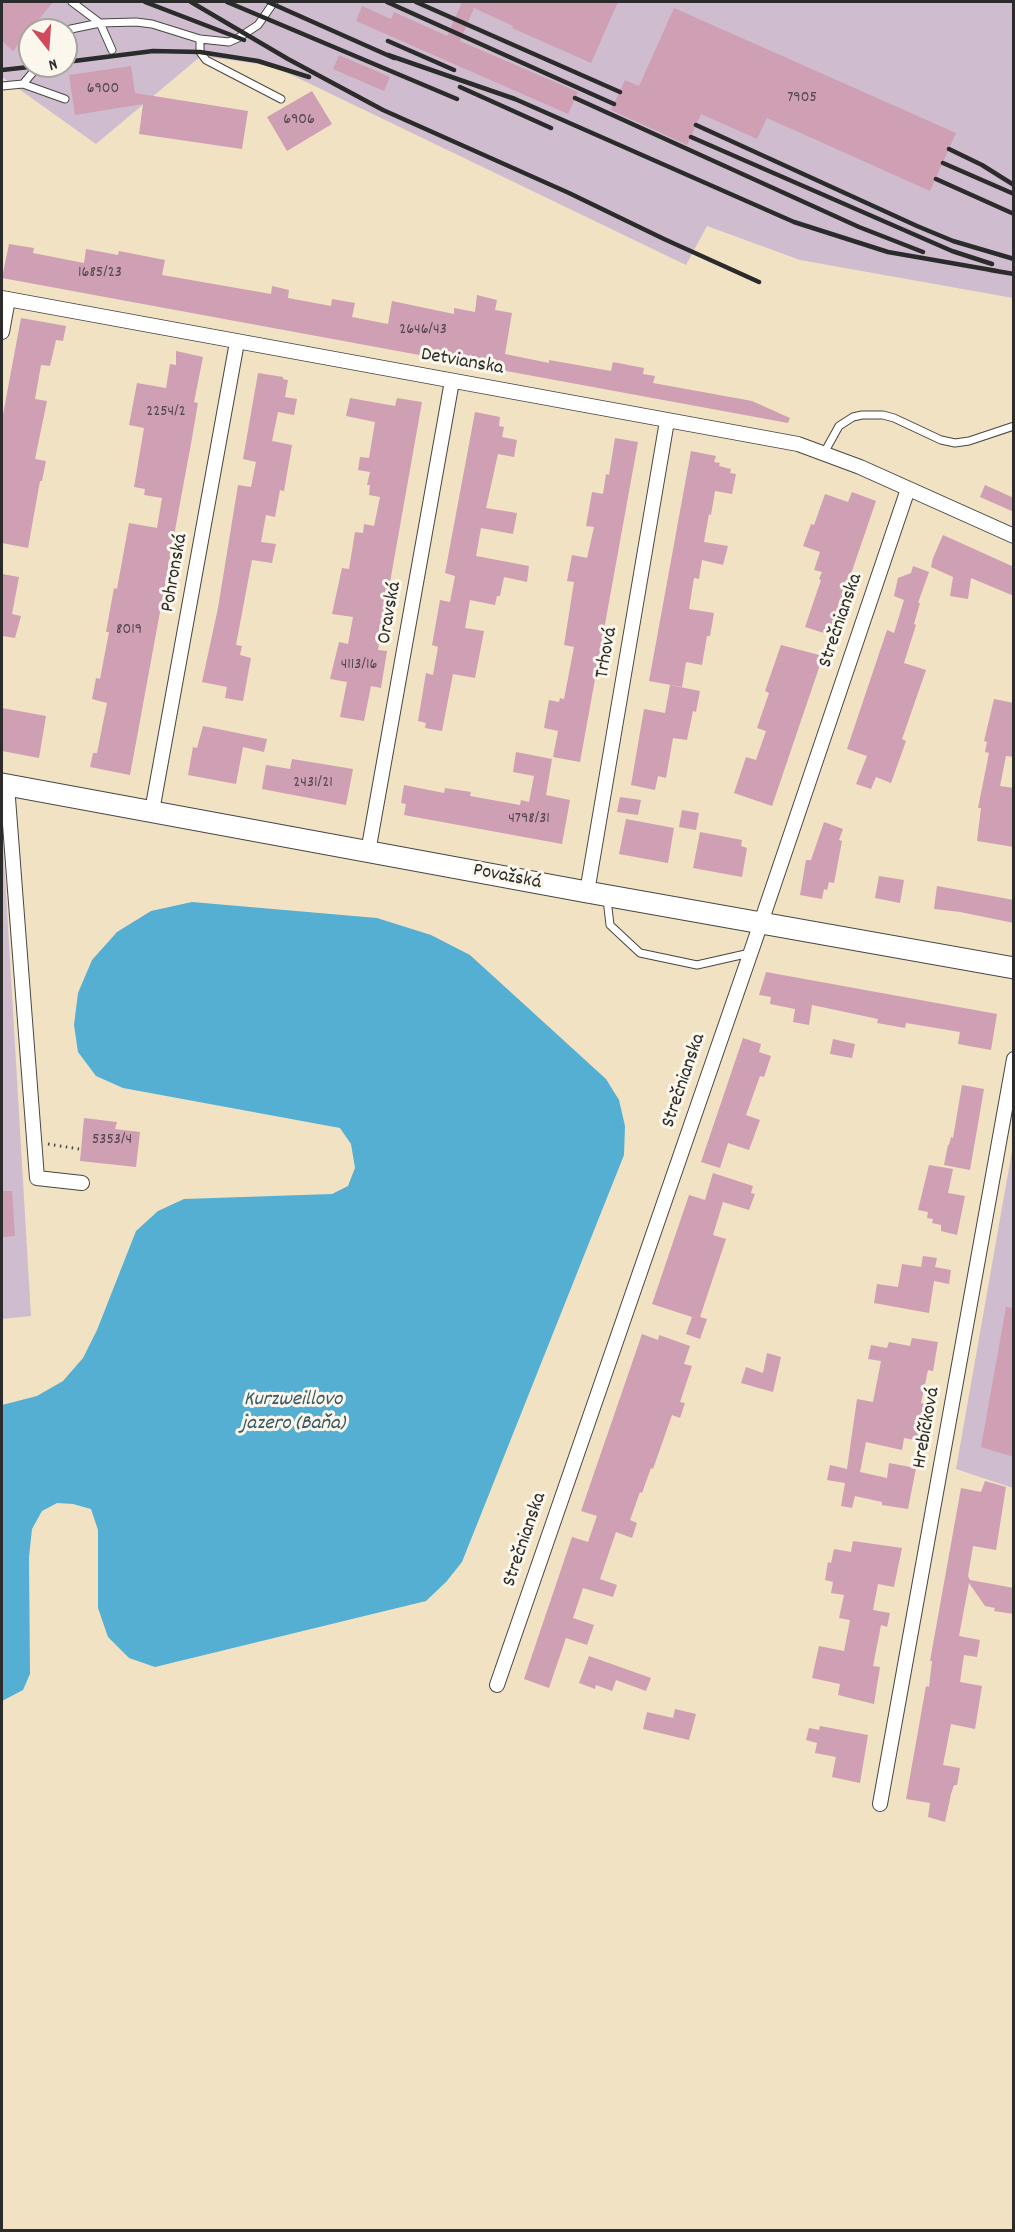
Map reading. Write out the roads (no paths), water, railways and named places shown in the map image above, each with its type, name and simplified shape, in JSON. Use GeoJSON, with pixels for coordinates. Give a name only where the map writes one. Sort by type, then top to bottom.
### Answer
{"type":"FeatureCollection","features":[{"type":"Feature","properties":{"kind":"main road","name":"Považská"},"geometry":{"type":"LineString","coordinates":[[4,784],[597,894],[1014,968]]}},
{"type":"Feature","properties":{"kind":"street"},"geometry":{"type":"LineString","coordinates":[[2,332],[4,298]]}},
{"type":"Feature","properties":{"kind":"street","name":"Detvianska"},"geometry":{"type":"LineString","coordinates":[[4,298],[788,442],[824,453],[1014,536]]}},
{"type":"Feature","properties":{"kind":"street","name":"Pohronská"},"geometry":{"type":"LineString","coordinates":[[152,811],[237,342]]}},
{"type":"Feature","properties":{"kind":"street","name":"Oravská"},"geometry":{"type":"LineString","coordinates":[[368,852],[453,381]]}},
{"type":"Feature","properties":{"kind":"street","name":"Trhová"},"geometry":{"type":"LineString","coordinates":[[597,894],[668,421]]}},
{"type":"Feature","properties":{"kind":"street","name":"Strečnianska"},"geometry":{"type":"LineString","coordinates":[[497,1685],[908,489]]}},
{"type":"Feature","properties":{"kind":"street"},"geometry":{"type":"LineString","coordinates":[[4,784],[37,1178],[82,1183]]}},
{"type":"Feature","properties":{"kind":"street","name":"Hrebíčková"},"geometry":{"type":"LineString","coordinates":[[880,1804],[1014,1059]]}},
{"type":"Feature","properties":{"kind":"lane"},"geometry":{"type":"LineString","coordinates":[[72,2],[100,23],[112,50]]}},
{"type":"Feature","properties":{"kind":"lane"},"geometry":{"type":"LineString","coordinates":[[78,28],[100,23],[152,24],[201,39],[229,42],[258,25],[274,2]]}},
{"type":"Feature","properties":{"kind":"lane"},"geometry":{"type":"LineString","coordinates":[[201,39],[200,52],[206,60],[281,99]]}},
{"type":"Feature","properties":{"kind":"lane"},"geometry":{"type":"LineString","coordinates":[[23,84],[28,78]]}},
{"type":"Feature","properties":{"kind":"lane"},"geometry":{"type":"LineString","coordinates":[[2,86],[23,84],[64,99]]}},
{"type":"Feature","properties":{"kind":"lane"},"geometry":{"type":"LineString","coordinates":[[824,453],[839,426],[853,417],[862,415],[883,415],[894,418],[941,440],[955,443],[969,441],[1014,426]]}},
{"type":"Feature","properties":{"kind":"lane"},"geometry":{"type":"LineString","coordinates":[[597,894],[610,924],[640,953],[697,965],[750,953]]}},
{"type":"Feature","properties":{"kind":"water","name":"Kurzweillovo jazero (Baňa)"},"geometry":{"type":"Polygon","coordinates":[[[192,902],[377,918],[431,935],[470,955],[606,1079],[619,1100],[625,1126],[624,1155],[462,1562],[446,1582],[426,1601],[155,1667],[129,1658],[108,1637],[98,1608],[98,1530],[91,1509],[57,1503],[42,1511],[32,1529],[29,1557],[30,1674],[23,1690],[2,1701],[2,1405],[37,1396],[63,1381],[83,1358],[97,1330],[136,1231],[158,1211],[184,1199],[332,1194],[348,1186],[355,1168],[351,1144],[340,1128],[123,1088],[96,1076],[78,1052],[74,1025],[78,993],[92,960],[117,932],[151,911],[192,902]]]}},
{"type":"Feature","properties":{"kind":"railway"},"geometry":{"type":"LineString","coordinates":[[145,2],[244,40]]}},
{"type":"Feature","properties":{"kind":"railway"},"geometry":{"type":"LineString","coordinates":[[191,2],[288,59],[383,110],[569,193],[759,282]]}},
{"type":"Feature","properties":{"kind":"railway"},"geometry":{"type":"LineString","coordinates":[[227,2],[457,99]]}},
{"type":"Feature","properties":{"kind":"railway"},"geometry":{"type":"LineString","coordinates":[[268,2],[394,58]]}},
{"type":"Feature","properties":{"kind":"railway"},"geometry":{"type":"LineString","coordinates":[[387,2],[614,104]]}},
{"type":"Feature","properties":{"kind":"railway"},"geometry":{"type":"LineString","coordinates":[[416,2],[620,92]]}},
{"type":"Feature","properties":{"kind":"railway"},"geometry":{"type":"LineString","coordinates":[[388,41],[454,70]]}},
{"type":"Feature","properties":{"kind":"railway"},"geometry":{"type":"LineString","coordinates":[[78,60],[153,51],[200,52],[258,61],[309,77]]}},
{"type":"Feature","properties":{"kind":"railway"},"geometry":{"type":"LineString","coordinates":[[388,55],[515,99],[794,222],[888,252],[997,271]]}},
{"type":"Feature","properties":{"kind":"railway"},"geometry":{"type":"LineString","coordinates":[[2,70],[18,68]]}},
{"type":"Feature","properties":{"kind":"railway"},"geometry":{"type":"LineString","coordinates":[[460,87],[551,128]]}},
{"type":"Feature","properties":{"kind":"railway"},"geometry":{"type":"LineString","coordinates":[[575,98],[859,227],[923,252]]}},
{"type":"Feature","properties":{"kind":"railway"},"geometry":{"type":"LineString","coordinates":[[696,125],[917,226],[953,241],[1014,259]]}},
{"type":"Feature","properties":{"kind":"railway"},"geometry":{"type":"LineString","coordinates":[[691,137],[952,251],[992,264]]}},
{"type":"Feature","properties":{"kind":"railway"},"geometry":{"type":"LineString","coordinates":[[949,149],[982,165],[1014,185]]}},
{"type":"Feature","properties":{"kind":"railway"},"geometry":{"type":"LineString","coordinates":[[943,163],[1014,194]]}},
{"type":"Feature","properties":{"kind":"railway"},"geometry":{"type":"LineString","coordinates":[[936,179],[1014,214]]}},
{"type":"Feature","properties":{"kind":"railway"},"geometry":{"type":"LineString","coordinates":[[990,270],[1014,274]]}}]}
